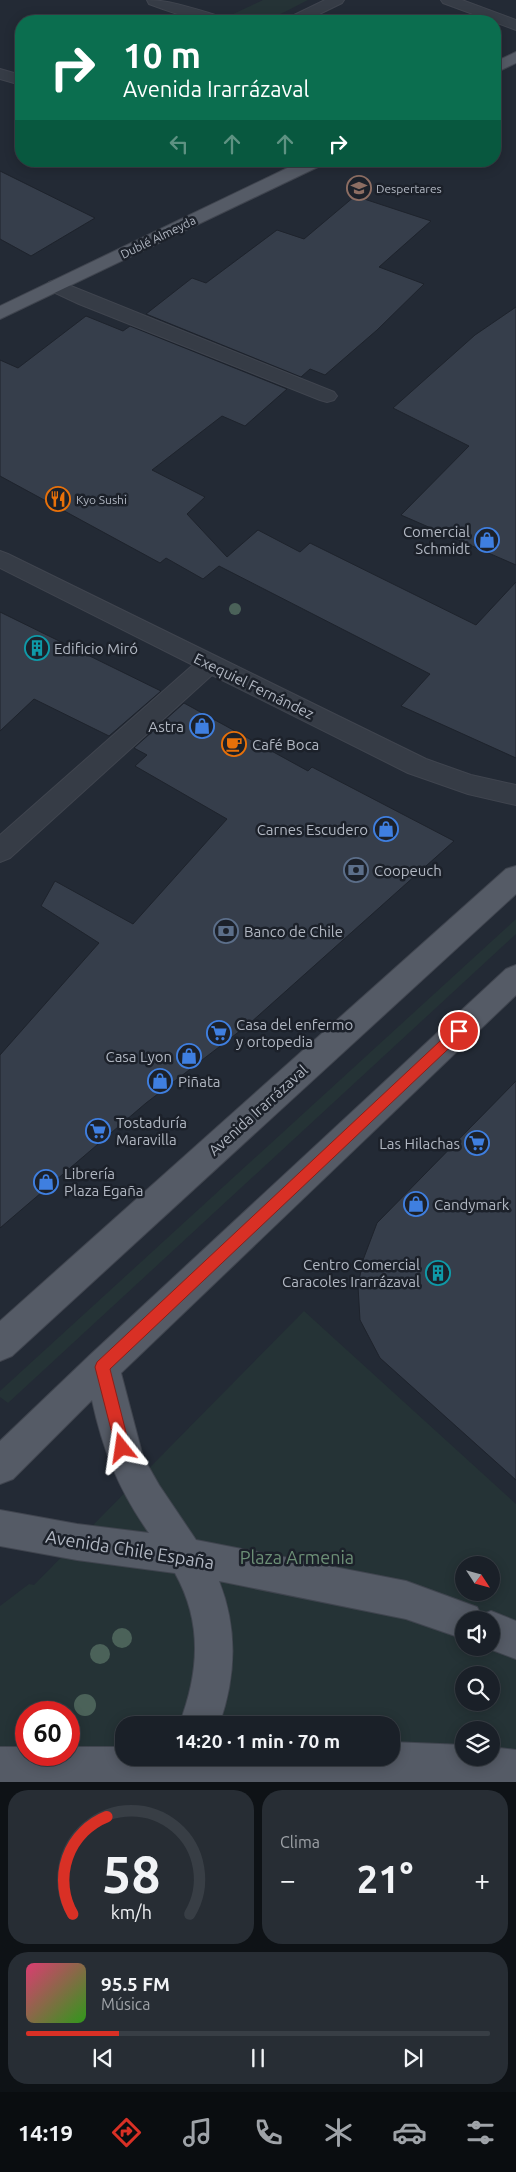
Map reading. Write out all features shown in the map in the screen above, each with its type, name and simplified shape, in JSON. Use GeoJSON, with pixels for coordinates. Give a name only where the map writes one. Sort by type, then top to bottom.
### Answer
{"type":"FeatureCollection","features":[{"type":"Feature","properties":{"kind":"main road"},"geometry":{"type":"LineString","coordinates":[[501,65],[516,57]]}},
{"type":"Feature","properties":{"kind":"main road","name":"Dublé Almeyda"},"geometry":{"type":"LineString","coordinates":[[0,313],[304,167]]}},
{"type":"Feature","properties":{"kind":"main road","name":"Avenida Irarrázaval"},"geometry":{"type":"LineString","coordinates":[[0,1344],[516,877]]}},
{"type":"Feature","properties":{"kind":"main road"},"geometry":{"type":"LineString","coordinates":[[0,1466],[102,1367],[516,977]]}},
{"type":"Feature","properties":{"kind":"main road"},"geometry":{"type":"LineString","coordinates":[[102,1367],[122,1448],[134,1477],[186,1556],[206,1595],[213,1627],[214,1668],[208,1704],[203,1716]]}},
{"type":"Feature","properties":{"kind":"main road","name":"Avenida Chile España"},"geometry":{"type":"LineString","coordinates":[[0,1528],[76,1542],[186,1556],[406,1600],[455,1617]]}},
{"type":"Feature","properties":{"kind":"main road"},"geometry":{"type":"LineString","coordinates":[[500,1634],[516,1640]]}},
{"type":"Feature","properties":{"kind":"main road"},"geometry":{"type":"LineString","coordinates":[[400,1762],[488,1766],[516,1770]]}},
{"type":"Feature","properties":{"kind":"main road"},"geometry":{"type":"LineString","coordinates":[[0,1767],[115,1764]]}},
{"type":"Feature","properties":{"kind":"street"},"geometry":{"type":"LineString","coordinates":[[306,15],[337,0]]}},
{"type":"Feature","properties":{"kind":"street"},"geometry":{"type":"LineString","coordinates":[[448,0],[487,15]]}},
{"type":"Feature","properties":{"kind":"street"},"geometry":{"type":"LineString","coordinates":[[154,1],[196,15]]}},
{"type":"Feature","properties":{"kind":"street"},"geometry":{"type":"LineString","coordinates":[[501,20],[516,26]]}},
{"type":"Feature","properties":{"kind":"street"},"geometry":{"type":"LineString","coordinates":[[0,74],[15,78]]}},
{"type":"Feature","properties":{"kind":"street"},"geometry":{"type":"LineString","coordinates":[[56,286],[86,300],[327,396]]}},
{"type":"Feature","properties":{"kind":"street","name":"Exequiel Fernández"},"geometry":{"type":"LineString","coordinates":[[0,559],[417,766],[468,784],[516,795]]}},
{"type":"Feature","properties":{"kind":"street"},"geometry":{"type":"LineString","coordinates":[[0,851],[209,664]]}},
{"type":"Feature","properties":{"kind":"green space"},"geometry":{"type":"Polygon","coordinates":[[[263,0],[308,0],[279,15],[231,15],[263,0]]]}},
{"type":"Feature","properties":{"kind":"green space"},"geometry":{"type":"Polygon","coordinates":[[[516,919],[516,934],[8,1403],[0,1397],[0,1391],[516,919]]]}},
{"type":"Feature","properties":{"kind":"green space","name":"Plaza Armenia"},"geometry":{"type":"Polygon","coordinates":[[[304,1311],[516,1504],[516,1782],[0,1782],[0,1606],[29,1584],[34,1585],[304,1311]]]}},
{"type":"Feature","properties":{"kind":"building"},"geometry":{"type":"Polygon","coordinates":[[[0,171],[95,218],[31,256],[0,239],[0,171]]]}},
{"type":"Feature","properties":{"kind":"building"},"geometry":{"type":"Polygon","coordinates":[[[355,196],[431,221],[379,267],[424,284],[377,330],[325,375],[310,369],[301,377],[146,314],[192,278],[206,283],[277,230],[304,239],[355,196]]]}},
{"type":"Feature","properties":{"kind":"building"},"geometry":{"type":"Polygon","coordinates":[[[516,307],[516,565],[401,515],[469,446],[393,408],[475,335],[516,307]]]}},
{"type":"Feature","properties":{"kind":"building"},"geometry":{"type":"Polygon","coordinates":[[[86,316],[123,331],[130,326],[287,389],[245,426],[222,416],[152,470],[205,497],[187,514],[227,557],[258,530],[300,552],[310,543],[476,625],[516,582],[516,758],[401,706],[430,674],[219,566],[203,579],[166,558],[160,563],[0,476],[0,360],[18,368],[86,316]]]}},
{"type":"Feature","properties":{"kind":"building","name":"Edificio Miró"},"geometry":{"type":"Polygon","coordinates":[[[0,612],[161,691],[109,736],[34,699],[0,731],[0,612]]]}},
{"type":"Feature","properties":{"kind":"building"},"geometry":{"type":"Polygon","coordinates":[[[184,703],[308,771],[312,767],[454,841],[249,1024],[146,1103],[0,1228],[0,1055],[99,943],[41,906],[55,881],[133,924],[227,819],[135,766],[147,755],[134,748],[184,703]]]}},
{"type":"Feature","properties":{"kind":"building","name":"Centro Comercial Caracoles Irarrázaval"},"geometry":{"type":"Polygon","coordinates":[[[516,1081],[516,1480],[380,1358],[360,1320],[358,1286],[363,1260],[377,1223],[516,1081]]]}},
{"type":"Feature","properties":{"kind":"place","name":"Despertares"},"geometry":{"type":"Point","coordinates":[359,188]}},
{"type":"Feature","properties":{"kind":"place","name":"Kyo Sushi"},"geometry":{"type":"Point","coordinates":[58,499]}},
{"type":"Feature","properties":{"kind":"place","name":"Comercial Schmidt"},"geometry":{"type":"Point","coordinates":[487,540]}},
{"type":"Feature","properties":{"kind":"place","name":"Edificio Miró"},"geometry":{"type":"Point","coordinates":[37,648]}},
{"type":"Feature","properties":{"kind":"place","name":"Astra"},"geometry":{"type":"Point","coordinates":[202,726]}},
{"type":"Feature","properties":{"kind":"place","name":"Café Boca"},"geometry":{"type":"Point","coordinates":[234,744]}},
{"type":"Feature","properties":{"kind":"place","name":"Carnes Escudero"},"geometry":{"type":"Point","coordinates":[386,829]}},
{"type":"Feature","properties":{"kind":"place","name":"Coopeuch"},"geometry":{"type":"Point","coordinates":[356,870]}},
{"type":"Feature","properties":{"kind":"place","name":"Banco de Chile"},"geometry":{"type":"Point","coordinates":[226,931]}},
{"type":"Feature","properties":{"kind":"place","name":"Casa del enfermo y ortopedia"},"geometry":{"type":"Point","coordinates":[219,1033]}},
{"type":"Feature","properties":{"kind":"place","name":"Casa Lyon"},"geometry":{"type":"Point","coordinates":[189,1056]}},
{"type":"Feature","properties":{"kind":"place","name":"Piñata"},"geometry":{"type":"Point","coordinates":[160,1081]}},
{"type":"Feature","properties":{"kind":"place","name":"Tostaduría Maravilla"},"geometry":{"type":"Point","coordinates":[98,1131]}},
{"type":"Feature","properties":{"kind":"place","name":"Las Hilachas"},"geometry":{"type":"Point","coordinates":[477,1143]}},
{"type":"Feature","properties":{"kind":"place","name":"Librería Plaza Egaña"},"geometry":{"type":"Point","coordinates":[46,1182]}},
{"type":"Feature","properties":{"kind":"place","name":"Candymark"},"geometry":{"type":"Point","coordinates":[416,1204]}},
{"type":"Feature","properties":{"kind":"place","name":"Centro Comercial Caracoles Irarrázaval"},"geometry":{"type":"Point","coordinates":[438,1273]}},
{"type":"Feature","properties":{"kind":"route"},"geometry":{"type":"LineString","coordinates":[[122,1448],[102,1367],[459,1031]]}}]}
